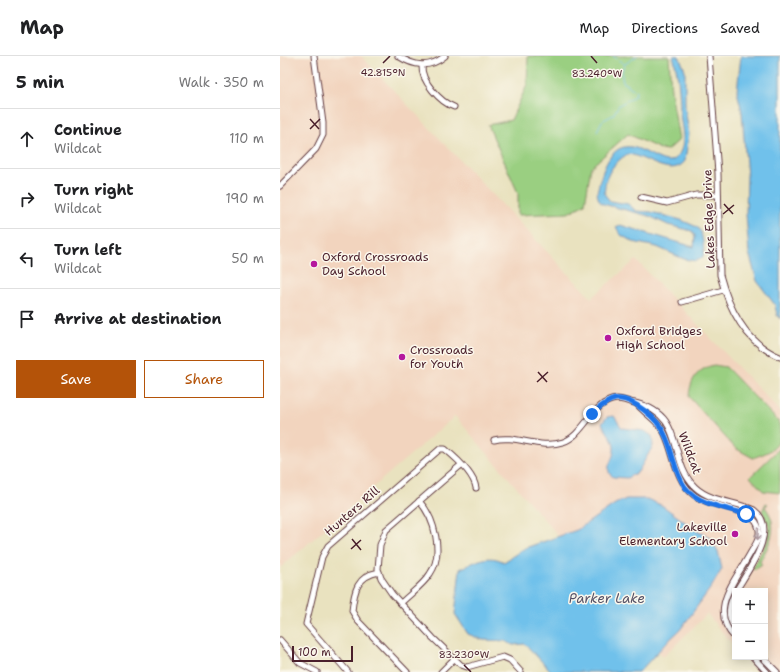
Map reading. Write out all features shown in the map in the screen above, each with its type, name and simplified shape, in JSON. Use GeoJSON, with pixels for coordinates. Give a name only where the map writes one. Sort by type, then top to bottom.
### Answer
{"type":"FeatureCollection","features":[{"type":"Feature","properties":{"kind":"street"},"geometry":{"type":"LineString","coordinates":[[280,186],[316,149],[323,135],[323,123],[314,56]]}},
{"type":"Feature","properties":{"kind":"street"},"geometry":{"type":"LineString","coordinates":[[398,56],[408,63],[422,66],[433,64],[445,56]]}},
{"type":"Feature","properties":{"kind":"street","name":"Lakes Edge Drive"},"geometry":{"type":"LineString","coordinates":[[709,56],[718,195],[720,275],[723,290],[729,306],[753,339],[772,354],[780,357]]}},
{"type":"Feature","properties":{"kind":"street"},"geometry":{"type":"LineString","coordinates":[[422,66],[421,73],[424,80],[448,105],[454,107]]}},
{"type":"Feature","properties":{"kind":"street"},"geometry":{"type":"LineString","coordinates":[[641,197],[667,203],[696,195],[718,195]]}},
{"type":"Feature","properties":{"kind":"street"},"geometry":{"type":"LineString","coordinates":[[682,302],[723,290]]}},
{"type":"Feature","properties":{"kind":"street","name":"Wildcat"},"geometry":{"type":"LineString","coordinates":[[494,440],[502,437],[541,445],[553,445],[564,442],[576,434],[592,414],[603,405],[616,399],[637,404],[644,404],[655,410],[671,431],[683,468],[690,482],[696,488],[711,497],[754,510]]}},
{"type":"Feature","properties":{"kind":"street","name":"Wildcat"},"geometry":{"type":"LineString","coordinates":[[637,404],[658,423],[665,434],[677,470],[685,486],[692,493],[708,503],[751,516]]}},
{"type":"Feature","properties":{"kind":"street","name":"Hunters Rill"},"geometry":{"type":"LineString","coordinates":[[348,672],[306,624],[324,551],[330,543],[440,449],[445,449],[461,465],[472,477],[476,488]]}},
{"type":"Feature","properties":{"kind":"street"},"geometry":{"type":"LineString","coordinates":[[461,465],[386,530],[380,545],[379,572],[385,585],[461,665],[467,667],[496,658],[507,658],[521,672]]}},
{"type":"Feature","properties":{"kind":"street"},"geometry":{"type":"LineString","coordinates":[[401,602],[429,576],[435,562],[437,538],[426,509],[419,501]]}},
{"type":"Feature","properties":{"kind":"street"},"geometry":{"type":"LineString","coordinates":[[735,588],[758,540],[758,525],[751,516],[754,510],[762,518],[766,531],[764,542],[736,588]]}},
{"type":"Feature","properties":{"kind":"street"},"geometry":{"type":"LineString","coordinates":[[379,572],[370,574],[359,582],[352,611],[358,621],[407,672]]}},
{"type":"Feature","properties":{"kind":"street"},"geometry":{"type":"LineString","coordinates":[[732,594],[722,608],[722,617],[728,630],[732,635]]}},
{"type":"Feature","properties":{"kind":"street"},"geometry":{"type":"LineString","coordinates":[[732,597],[729,608],[729,616],[732,622]]}},
{"type":"Feature","properties":{"kind":"street"},"geometry":{"type":"LineString","coordinates":[[280,640],[300,663],[317,672]]}},
{"type":"Feature","properties":{"kind":"street"},"geometry":{"type":"LineString","coordinates":[[441,672],[454,659]]}},
{"type":"Feature","properties":{"kind":"street"},"geometry":{"type":"LineString","coordinates":[[756,660],[767,672]]}},
{"type":"Feature","properties":{"kind":"street"},"geometry":{"type":"LineString","coordinates":[[765,660],[777,672]]}},
{"type":"Feature","properties":{"kind":"shaded area"},"geometry":{"type":"Polygon","coordinates":[[[280,56],[361,56],[591,298],[636,260],[780,411],[780,672],[757,672],[747,660],[768,660],[768,588],[732,588],[732,643],[707,614],[663,657],[455,416],[280,568],[280,56]]]}},
{"type":"Feature","properties":{"kind":"green space"},"geometry":{"type":"Polygon","coordinates":[[[528,56],[669,56],[671,91],[679,140],[668,150],[660,149],[628,134],[591,167],[585,204],[568,213],[518,215],[518,193],[488,125],[511,120],[527,85],[528,56]]]}},
{"type":"Feature","properties":{"kind":"green space"},"geometry":{"type":"Polygon","coordinates":[[[714,365],[726,367],[778,421],[780,429],[779,439],[775,447],[771,450],[753,458],[735,448],[689,397],[693,380],[699,372],[714,365]]]}},
{"type":"Feature","properties":{"kind":"green space"},"geometry":{"type":"Polygon","coordinates":[[[780,448],[780,493],[763,491],[750,477],[780,448]]]}},
{"type":"Feature","properties":{"kind":"green space"},"geometry":{"type":"Polygon","coordinates":[[[766,503],[768,504],[765,507],[770,514],[772,521],[772,534],[760,562],[762,564],[754,570],[753,568],[768,539],[769,526],[762,511],[766,503]]]}},
{"type":"Feature","properties":{"kind":"water"},"geometry":{"type":"Polygon","coordinates":[[[673,56],[679,56],[685,70],[685,108],[689,134],[685,161],[680,166],[673,168],[658,165],[628,154],[618,161],[610,171],[607,177],[605,195],[610,201],[628,204],[636,211],[651,212],[681,220],[697,227],[701,232],[704,253],[702,258],[696,261],[684,259],[657,247],[633,242],[621,235],[616,227],[620,225],[694,247],[695,236],[692,231],[668,225],[649,216],[603,204],[597,195],[597,190],[606,164],[616,151],[627,147],[638,149],[659,159],[668,161],[676,158],[680,153],[683,135],[680,117],[680,97],[673,56]]]}},
{"type":"Feature","properties":{"kind":"water"},"geometry":{"type":"Polygon","coordinates":[[[741,56],[780,56],[780,319],[777,315],[775,305],[757,281],[749,253],[746,214],[747,177],[742,112],[737,91],[741,56]]]}},
{"type":"Feature","properties":{"kind":"water"},"geometry":{"type":"Polygon","coordinates":[[[614,416],[622,428],[645,431],[652,436],[653,446],[638,472],[627,478],[613,477],[609,471],[609,465],[614,447],[612,440],[602,423],[607,417],[614,416]]]}},
{"type":"Feature","properties":{"kind":"water","name":"Parker Lake"},"geometry":{"type":"Polygon","coordinates":[[[626,499],[647,499],[663,506],[697,531],[709,537],[718,551],[722,569],[712,586],[680,630],[639,672],[552,672],[525,644],[513,645],[505,641],[483,640],[468,634],[455,614],[460,569],[476,561],[487,558],[498,559],[504,562],[525,548],[577,530],[615,504],[626,499]]]}},
{"type":"Feature","properties":{"kind":"waterway"},"geometry":{"type":"LineString","coordinates":[[613,56],[624,64]]}},
{"type":"Feature","properties":{"kind":"waterway"},"geometry":{"type":"LineString","coordinates":[[597,131],[602,121],[613,115],[619,105],[635,96],[636,91],[624,83],[622,78],[622,70],[625,64],[637,56]]}},
{"type":"Feature","properties":{"kind":"place","name":"Oxford Crossroads Day School"},"geometry":{"type":"Point","coordinates":[314,264]}},
{"type":"Feature","properties":{"kind":"place","name":"Oxford Bridges High School"},"geometry":{"type":"Point","coordinates":[608,338]}},
{"type":"Feature","properties":{"kind":"place","name":"Crossroads for Youth"},"geometry":{"type":"Point","coordinates":[402,357]}},
{"type":"Feature","properties":{"kind":"place","name":"Lakeville Elementary School"},"geometry":{"type":"Point","coordinates":[735,534]}},
{"type":"Feature","properties":{"kind":"route"},"geometry":{"type":"LineString","coordinates":[[592,414],[603,405],[616,399],[637,404],[658,423],[665,434],[677,470],[685,486],[700,499],[708,503],[746,514]]}}]}
